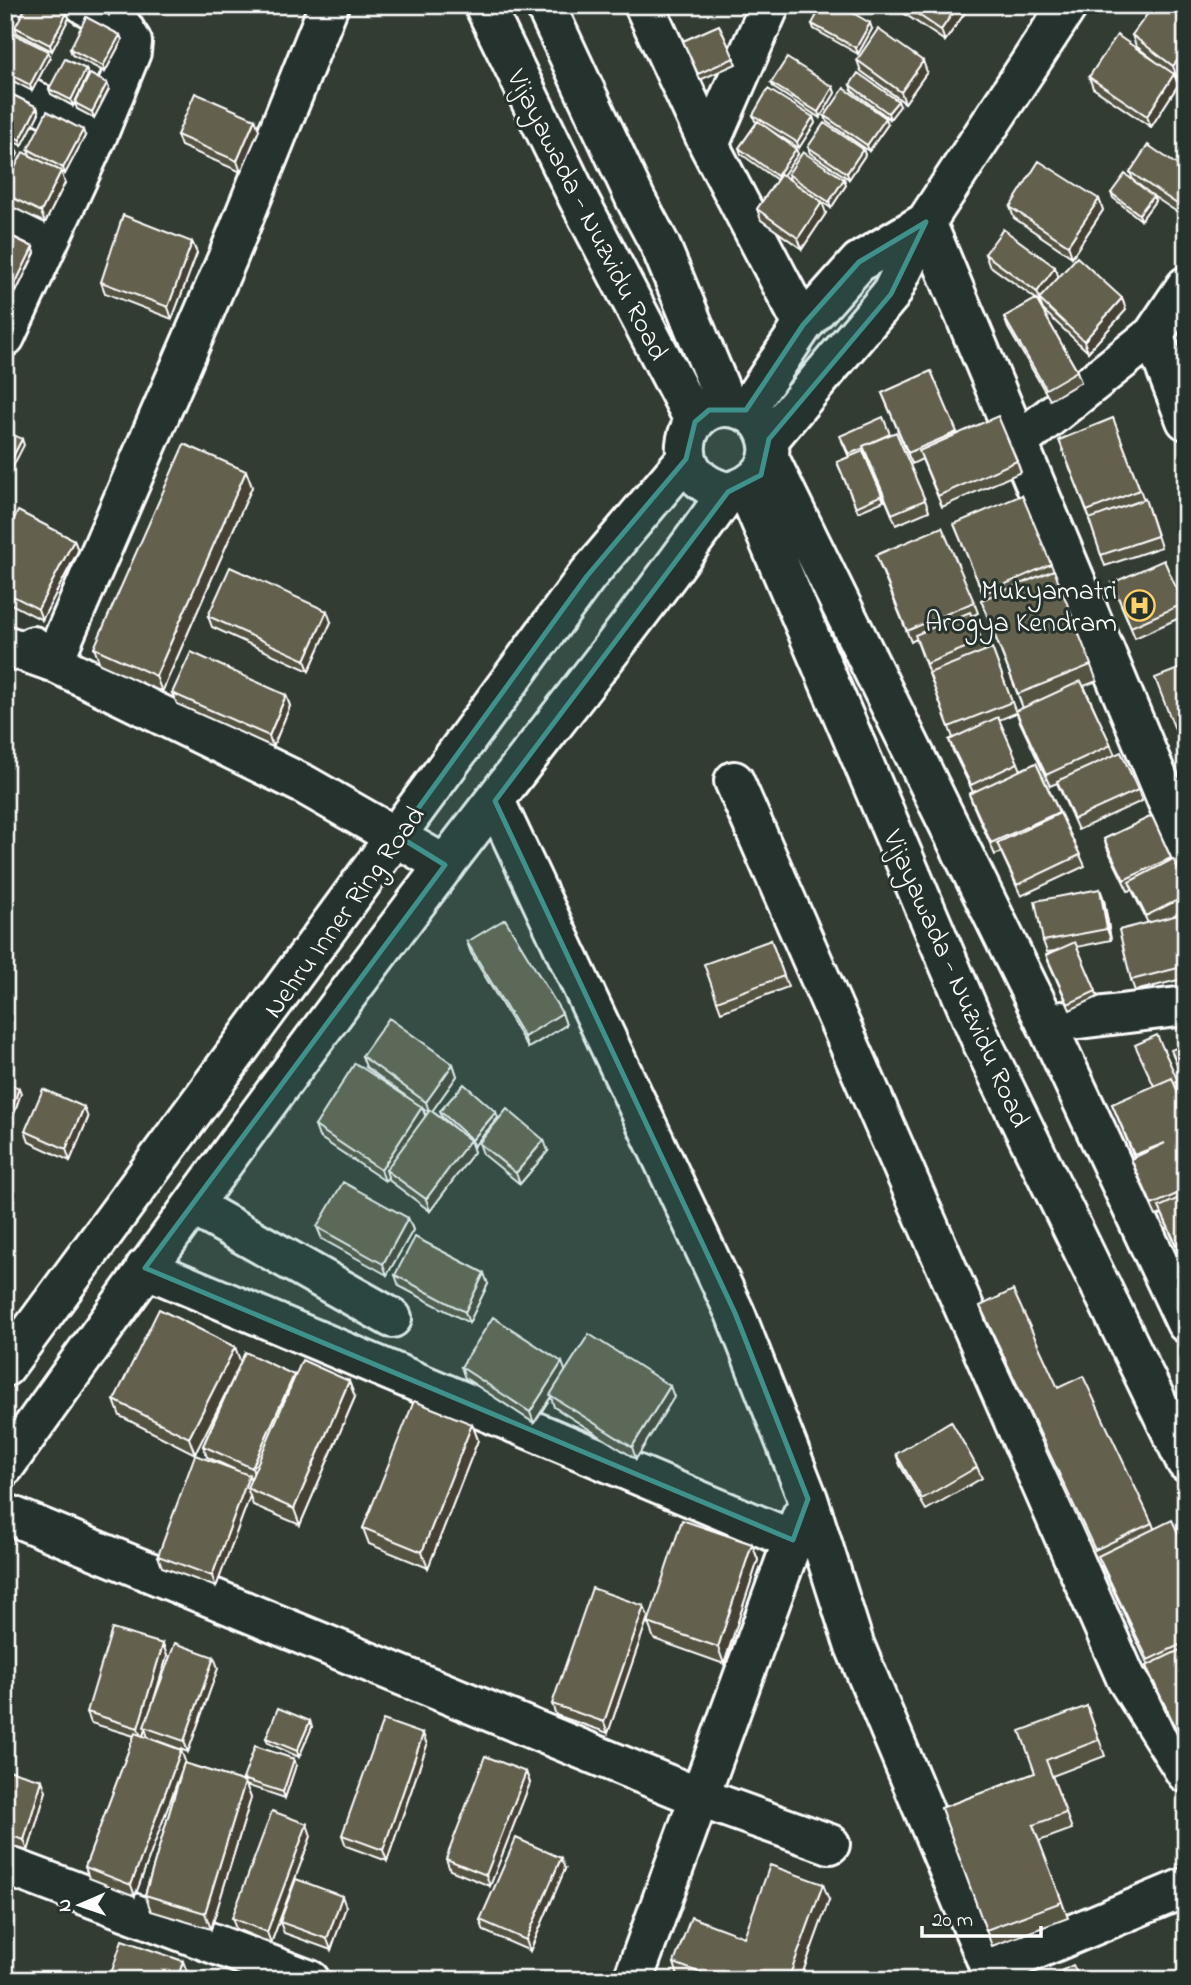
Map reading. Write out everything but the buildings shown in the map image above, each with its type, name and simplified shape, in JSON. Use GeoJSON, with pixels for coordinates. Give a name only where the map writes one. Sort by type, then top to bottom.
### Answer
{"type":"FeatureCollection","features":[{"type":"Feature","properties":{"kind":"street"},"geometry":{"type":"LineString","coordinates":[[5,337],[98,134],[132,42],[122,26],[85,5]]}},
{"type":"Feature","properties":{"kind":"street"},"geometry":{"type":"LineString","coordinates":[[53,662],[228,257],[329,5]]}},
{"type":"Feature","properties":{"kind":"street","name":"Vijayawada - Nuzvidu Road"},"geometry":{"type":"LineString","coordinates":[[484,5],[579,200],[740,445],[1046,1023],[1186,1323]]}},
{"type":"Feature","properties":{"kind":"street","name":"Vijayawada - Nuzvidu Road"},"geometry":{"type":"LineString","coordinates":[[545,5],[636,200],[660,245],[982,1042],[1186,1462]]}},
{"type":"Feature","properties":{"kind":"street"},"geometry":{"type":"LineString","coordinates":[[644,5],[709,145],[803,325]]}},
{"type":"Feature","properties":{"kind":"street"},"geometry":{"type":"LineString","coordinates":[[709,145],[770,5]]}},
{"type":"Feature","properties":{"kind":"street"},"geometry":{"type":"LineString","coordinates":[[740,445],[686,440],[686,459],[695,477],[709,488],[740,445],[891,294],[926,222],[1069,5]]}},
{"type":"Feature","properties":{"kind":"street"},"geometry":{"type":"LineString","coordinates":[[5,86],[98,134]]}},
{"type":"Feature","properties":{"kind":"street"},"geometry":{"type":"LineString","coordinates":[[5,211],[52,233]]}},
{"type":"Feature","properties":{"kind":"street"},"geometry":{"type":"LineString","coordinates":[[5,1466],[145,1268],[445,865],[672,572],[803,325],[859,262],[926,222]]}},
{"type":"Feature","properties":{"kind":"street"},"geometry":{"type":"LineString","coordinates":[[926,222],[1017,443],[1175,795],[1186,846]]}},
{"type":"Feature","properties":{"kind":"street"},"geometry":{"type":"LineString","coordinates":[[1017,443],[1153,335],[1186,286]]}},
{"type":"Feature","properties":{"kind":"street"},"geometry":{"type":"LineString","coordinates":[[1153,335],[1186,421]]}},
{"type":"Feature","properties":{"kind":"street","name":"Nehru Inner Ring Road"},"geometry":{"type":"LineString","coordinates":[[5,1367],[587,576],[686,459]]}},
{"type":"Feature","properties":{"kind":"street"},"geometry":{"type":"LineString","coordinates":[[5,623],[53,662]]}},
{"type":"Feature","properties":{"kind":"street"},"geometry":{"type":"LineString","coordinates":[[5,645],[53,662],[305,785],[445,865]]}},
{"type":"Feature","properties":{"kind":"street"},"geometry":{"type":"LineString","coordinates":[[734,781],[1126,1678],[1186,1773]]}},
{"type":"Feature","properties":{"kind":"street"},"geometry":{"type":"LineString","coordinates":[[495,800],[735,1313],[808,1499],[854,1644],[992,1974],[1186,1887]]}},
{"type":"Feature","properties":{"kind":"street"},"geometry":{"type":"LineString","coordinates":[[1046,1023],[1186,1006]]}},
{"type":"Feature","properties":{"kind":"street"},"geometry":{"type":"LineString","coordinates":[[193,1206],[392,1318]]}},
{"type":"Feature","properties":{"kind":"street"},"geometry":{"type":"LineString","coordinates":[[145,1268],[793,1540]]}},
{"type":"Feature","properties":{"kind":"street"},"geometry":{"type":"LineString","coordinates":[[633,1980],[808,1499]]}},
{"type":"Feature","properties":{"kind":"street"},"geometry":{"type":"LineString","coordinates":[[5,1513],[701,1798],[830,1844]]}},
{"type":"Feature","properties":{"kind":"street"},"geometry":{"type":"LineString","coordinates":[[5,1865],[310,1980]]}},
{"type":"Feature","properties":{"kind":"highlighted area"},"geometry":{"type":"Polygon","coordinates":[[[926,222],[891,294],[769,439],[761,475],[728,492],[495,801],[735,1313],[808,1499],[793,1540],[145,1268],[445,865],[398,836],[587,576],[686,459],[695,422],[709,410],[746,410],[803,325],[859,262],[926,222]]]}},
{"type":"Feature","properties":{"kind":"place","name":"Mukyamatri Arogya Kendram"},"geometry":{"type":"Point","coordinates":[1140,605]}}]}
